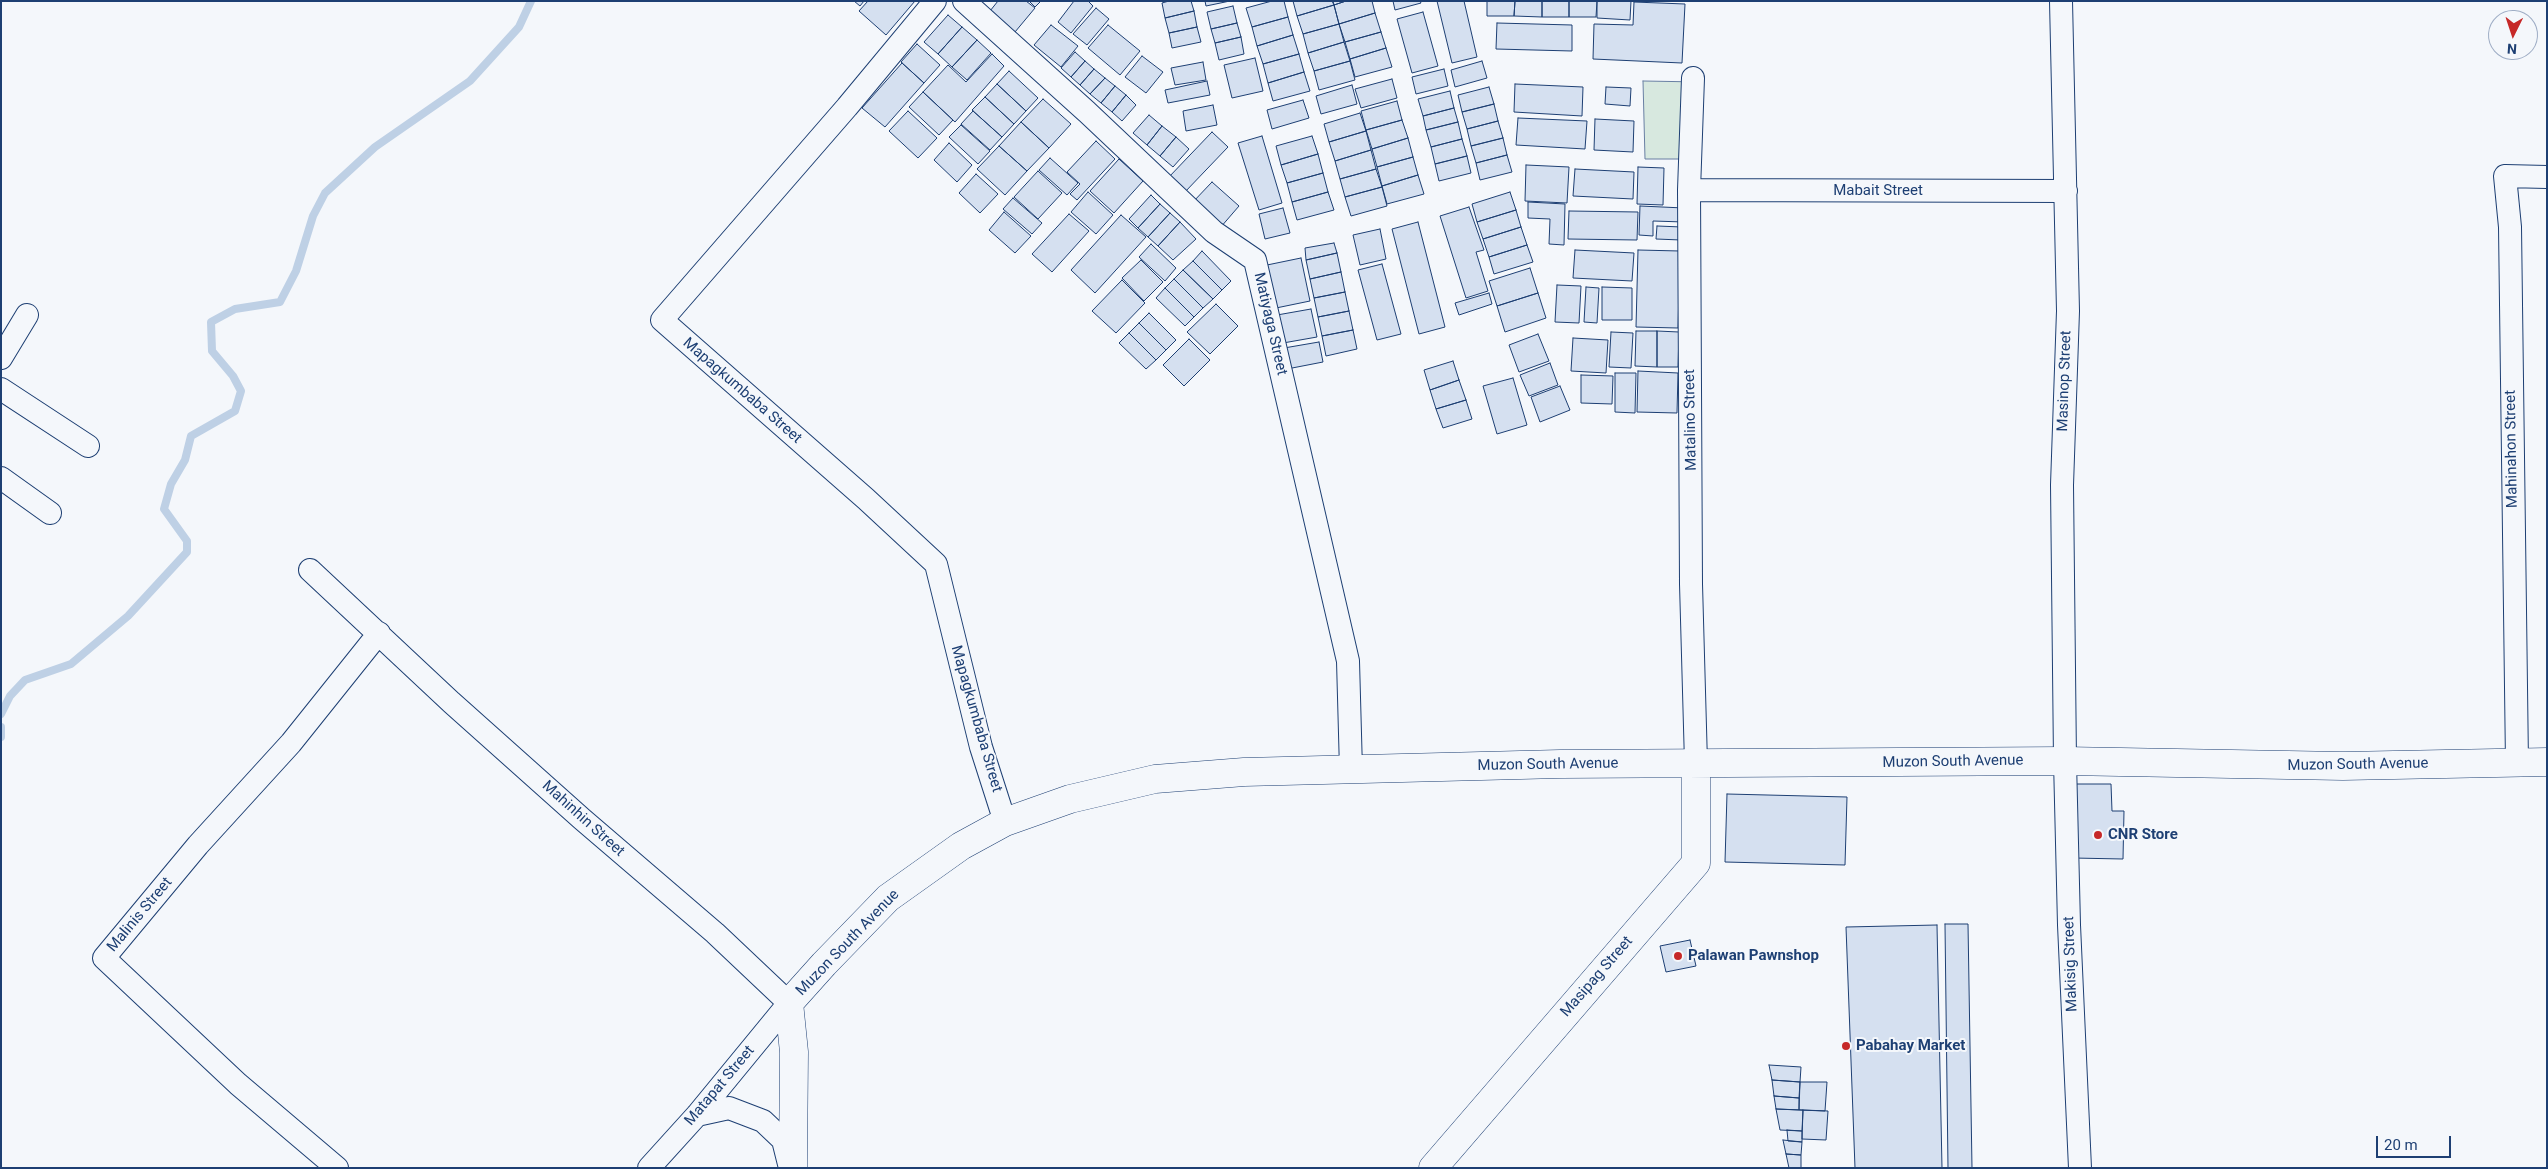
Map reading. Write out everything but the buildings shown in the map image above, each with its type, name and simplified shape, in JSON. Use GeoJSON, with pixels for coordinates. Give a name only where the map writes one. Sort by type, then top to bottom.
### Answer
{"type":"FeatureCollection","features":[{"type":"Feature","properties":{"kind":"street","name":"Mapagkumbaba Street"},"geometry":{"type":"LineString","coordinates":[[935,1],[847,107],[662,320],[866,499],[936,564],[981,747],[1005,822]]}},
{"type":"Feature","properties":{"kind":"street","name":"Matiyaga Street"},"geometry":{"type":"LineString","coordinates":[[964,1],[1087,112],[1214,232],[1255,260],[1348,661],[1352,770]]}},
{"type":"Feature","properties":{"kind":"street","name":"Masinop Street"},"geometry":{"type":"LineString","coordinates":[[2061,1],[2068,311],[2062,485],[2065,761]]}},
{"type":"Feature","properties":{"kind":"street","name":"Matalino Street"},"geometry":{"type":"LineString","coordinates":[[1693,78],[1689,190],[1691,584],[1696,763]]}},
{"type":"Feature","properties":{"kind":"street","name":"Mahinahon Street"},"geometry":{"type":"LineString","coordinates":[[2516,763],[2510,227],[2505,176],[2547,177]]}},
{"type":"Feature","properties":{"kind":"street","name":"Mabait Street"},"geometry":{"type":"LineString","coordinates":[[1689,190],[2066,190]]}},
{"type":"Feature","properties":{"kind":"street"},"geometry":{"type":"LineString","coordinates":[[1,358],[27,315]]}},
{"type":"Feature","properties":{"kind":"street"},"geometry":{"type":"LineString","coordinates":[[1,389],[88,446]]}},
{"type":"Feature","properties":{"kind":"street"},"geometry":{"type":"LineString","coordinates":[[1,478],[50,513]]}},
{"type":"Feature","properties":{"kind":"street","name":"Mahinhin Street"},"geometry":{"type":"LineString","coordinates":[[310,570],[451,702],[582,819],[715,933],[789,1003]]}},
{"type":"Feature","properties":{"kind":"street","name":"Malinis Street"},"geometry":{"type":"LineString","coordinates":[[337,1168],[238,1084],[104,958],[198,845],[291,743],[379,633]]}},
{"type":"Feature","properties":{"kind":"street","name":"Muzon South Avenue"},"geometry":{"type":"LineString","coordinates":[[792,1168],[794,1052],[789,1003],[888,898],[936,862],[1005,822],[1070,799],[1154,779],[1244,772],[1696,763],[2065,761],[2334,766],[2547,762]]}},
{"type":"Feature","properties":{"kind":"street","name":"Makisig Street"},"geometry":{"type":"LineString","coordinates":[[2065,761],[2069,925],[2080,1168]]}},
{"type":"Feature","properties":{"kind":"street","name":"Masipag Street"},"geometry":{"type":"LineString","coordinates":[[1433,1168],[1696,863],[1696,763]]}},
{"type":"Feature","properties":{"kind":"street","name":"Matapat Street"},"geometry":{"type":"LineString","coordinates":[[650,1168],[697,1115],[789,1003]]}},
{"type":"Feature","properties":{"kind":"street"},"geometry":{"type":"LineString","coordinates":[[697,1115],[729,1108],[762,1121],[783,1140],[792,1168]]}},
{"type":"Feature","properties":{"kind":"shaded area"},"geometry":{"type":"Polygon","coordinates":[[[1643,81],[1700,82],[1696,159],[1645,159],[1643,81]]]}},
{"type":"Feature","properties":{"kind":"waterway"},"geometry":{"type":"LineString","coordinates":[[1,714],[10,696],[25,680],[71,664],[128,616],[187,552],[187,541],[164,509],[171,484],[185,460],[191,436],[235,411],[241,391],[233,376],[212,351],[211,322],[235,309],[280,302],[296,271],[313,216],[325,193],[375,147],[470,81],[519,27],[531,1]]}},
{"type":"Feature","properties":{"kind":"waterway"},"geometry":{"type":"LineString","coordinates":[[1,727],[1,737]]}},
{"type":"Feature","properties":{"kind":"place","name":"CNR Store"},"geometry":{"type":"Point","coordinates":[2098,835]}},
{"type":"Feature","properties":{"kind":"place","name":"Palawan Pawnshop"},"geometry":{"type":"Point","coordinates":[1678,956]}},
{"type":"Feature","properties":{"kind":"place","name":"Pabahay Market"},"geometry":{"type":"Point","coordinates":[1846,1046]}}]}
